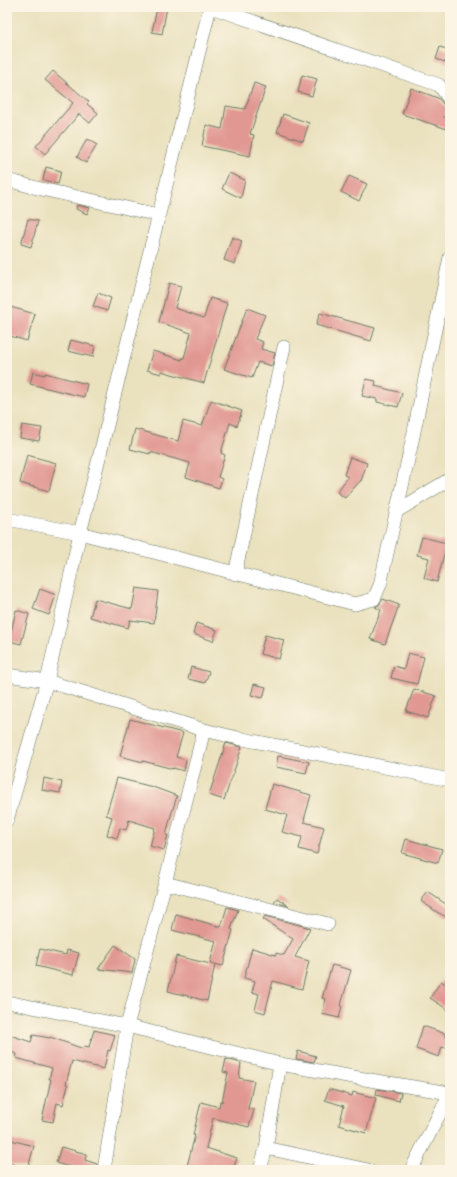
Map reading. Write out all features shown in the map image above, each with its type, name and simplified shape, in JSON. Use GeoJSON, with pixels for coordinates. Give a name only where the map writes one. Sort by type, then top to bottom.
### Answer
{"type":"FeatureCollection","features":[{"type":"Feature","properties":{"kind":"street"},"geometry":{"type":"LineString","coordinates":[[7,820],[47,681],[80,533],[210,7],[439,85],[450,100]]}},
{"type":"Feature","properties":{"kind":"street"},"geometry":{"type":"LineString","coordinates":[[7,180],[158,215]]}},
{"type":"Feature","properties":{"kind":"street"},"geometry":{"type":"LineString","coordinates":[[7,519],[80,533],[355,604],[374,599],[380,585],[397,511],[450,257]]}},
{"type":"Feature","properties":{"kind":"street"},"geometry":{"type":"LineString","coordinates":[[235,574],[284,347]]}},
{"type":"Feature","properties":{"kind":"street"},"geometry":{"type":"LineString","coordinates":[[397,511],[450,479]]}},
{"type":"Feature","properties":{"kind":"street"},"geometry":{"type":"LineString","coordinates":[[7,675],[47,681],[204,730],[450,780]]}},
{"type":"Feature","properties":{"kind":"street"},"geometry":{"type":"LineString","coordinates":[[104,1170],[127,1026],[204,730]]}},
{"type":"Feature","properties":{"kind":"street"},"geometry":{"type":"LineString","coordinates":[[165,883],[328,924]]}},
{"type":"Feature","properties":{"kind":"street"},"geometry":{"type":"LineString","coordinates":[[7,1002],[127,1026],[280,1064],[450,1093],[411,1170]]}},
{"type":"Feature","properties":{"kind":"street"},"geometry":{"type":"LineString","coordinates":[[260,1170],[266,1148],[280,1064]]}},
{"type":"Feature","properties":{"kind":"street"},"geometry":{"type":"LineString","coordinates":[[266,1148],[368,1170]]}},
{"type":"Feature","properties":{"kind":"building"},"geometry":{"type":"Polygon","coordinates":[[[157,7],[167,7],[162,34],[152,32],[157,7]]]}},
{"type":"Feature","properties":{"kind":"building"},"geometry":{"type":"Polygon","coordinates":[[[440,47],[450,50],[448,63],[436,59],[440,47]]]}},
{"type":"Feature","properties":{"kind":"building"},"geometry":{"type":"Polygon","coordinates":[[[53,71],[89,102],[87,104],[98,113],[90,123],[79,114],[45,154],[36,146],[73,103],[45,80],[53,71]]]}},
{"type":"Feature","properties":{"kind":"building"},"geometry":{"type":"Polygon","coordinates":[[[302,75],[317,79],[312,96],[298,92],[302,75]]]}},
{"type":"Feature","properties":{"kind":"building"},"geometry":{"type":"Polygon","coordinates":[[[254,83],[266,87],[250,134],[254,135],[250,156],[202,146],[206,125],[222,129],[226,106],[245,109],[254,83]]]}},
{"type":"Feature","properties":{"kind":"building"},"geometry":{"type":"Polygon","coordinates":[[[411,88],[438,98],[448,108],[444,117],[450,118],[450,130],[402,114],[411,88]]]}},
{"type":"Feature","properties":{"kind":"building"},"geometry":{"type":"Polygon","coordinates":[[[283,114],[309,123],[303,141],[277,132],[283,114]]]}},
{"type":"Feature","properties":{"kind":"building"},"geometry":{"type":"Polygon","coordinates":[[[87,139],[97,145],[86,163],[77,157],[87,139]]]}},
{"type":"Feature","properties":{"kind":"building"},"geometry":{"type":"Polygon","coordinates":[[[46,167],[61,171],[58,184],[43,180],[46,167]]]}},
{"type":"Feature","properties":{"kind":"building"},"geometry":{"type":"Polygon","coordinates":[[[229,173],[245,180],[241,198],[222,189],[229,173]]]}},
{"type":"Feature","properties":{"kind":"building"},"geometry":{"type":"Polygon","coordinates":[[[349,176],[367,184],[359,201],[341,192],[349,176]]]}},
{"type":"Feature","properties":{"kind":"building"},"geometry":{"type":"Polygon","coordinates":[[[77,205],[90,208],[87,214],[76,209],[77,205]]]}},
{"type":"Feature","properties":{"kind":"building"},"geometry":{"type":"Polygon","coordinates":[[[28,219],[38,221],[31,247],[21,244],[28,219]]]}},
{"type":"Feature","properties":{"kind":"building"},"geometry":{"type":"Polygon","coordinates":[[[232,237],[242,241],[235,264],[224,260],[232,237]]]}},
{"type":"Feature","properties":{"kind":"building"},"geometry":{"type":"Polygon","coordinates":[[[169,283],[181,286],[175,308],[204,318],[210,298],[227,303],[204,383],[161,371],[161,374],[147,370],[153,351],[182,360],[182,358],[184,358],[191,333],[159,322],[169,283]]]}},
{"type":"Feature","properties":{"kind":"building"},"geometry":{"type":"Polygon","coordinates":[[[98,293],[111,298],[107,311],[93,306],[98,293]]]}},
{"type":"Feature","properties":{"kind":"building"},"geometry":{"type":"Polygon","coordinates":[[[7,306],[35,314],[27,341],[7,335],[7,306]]]}},
{"type":"Feature","properties":{"kind":"building"},"geometry":{"type":"Polygon","coordinates":[[[247,308],[265,315],[255,339],[263,342],[261,349],[275,353],[272,366],[258,362],[252,378],[224,369],[247,308]]]}},
{"type":"Feature","properties":{"kind":"building"},"geometry":{"type":"Polygon","coordinates":[[[320,313],[375,328],[371,341],[316,325],[320,313]]]}},
{"type":"Feature","properties":{"kind":"building"},"geometry":{"type":"Polygon","coordinates":[[[71,340],[95,346],[93,357],[68,351],[71,340]]]}},
{"type":"Feature","properties":{"kind":"building"},"geometry":{"type":"Polygon","coordinates":[[[33,372],[45,375],[45,373],[87,384],[84,397],[30,384],[33,372]]]}},
{"type":"Feature","properties":{"kind":"building"},"geometry":{"type":"Polygon","coordinates":[[[366,379],[376,381],[375,386],[402,393],[398,407],[377,402],[377,399],[362,396],[366,379]]]}},
{"type":"Feature","properties":{"kind":"building"},"geometry":{"type":"Polygon","coordinates":[[[211,400],[242,411],[237,426],[230,423],[221,453],[225,455],[218,477],[222,479],[219,488],[186,477],[190,463],[150,452],[150,454],[130,449],[135,429],[178,441],[183,421],[202,426],[211,400]]]}},
{"type":"Feature","properties":{"kind":"building"},"geometry":{"type":"Polygon","coordinates":[[[22,425],[42,428],[39,441],[20,438],[22,425]]]}},
{"type":"Feature","properties":{"kind":"building"},"geometry":{"type":"Polygon","coordinates":[[[27,455],[56,463],[49,491],[20,483],[27,455]]]}},
{"type":"Feature","properties":{"kind":"building"},"geometry":{"type":"Polygon","coordinates":[[[350,457],[367,463],[361,481],[345,498],[337,492],[348,477],[344,475],[350,457]]]}},
{"type":"Feature","properties":{"kind":"building"},"geometry":{"type":"Polygon","coordinates":[[[422,537],[447,543],[437,582],[424,578],[429,558],[417,555],[422,537]]]}},
{"type":"Feature","properties":{"kind":"building"},"geometry":{"type":"Polygon","coordinates":[[[136,588],[158,591],[154,623],[130,620],[128,628],[90,617],[95,599],[132,609],[136,588]]]}},
{"type":"Feature","properties":{"kind":"building"},"geometry":{"type":"Polygon","coordinates":[[[40,589],[56,595],[49,615],[33,609],[40,589]]]}},
{"type":"Feature","properties":{"kind":"building"},"geometry":{"type":"Polygon","coordinates":[[[383,599],[399,605],[385,644],[370,639],[381,610],[375,607],[379,605],[383,599]]]}},
{"type":"Feature","properties":{"kind":"building"},"geometry":{"type":"Polygon","coordinates":[[[16,610],[29,614],[21,644],[9,641],[16,610]]]}},
{"type":"Feature","properties":{"kind":"building"},"geometry":{"type":"Polygon","coordinates":[[[196,623],[217,630],[213,641],[193,634],[196,623]]]}},
{"type":"Feature","properties":{"kind":"building"},"geometry":{"type":"Polygon","coordinates":[[[265,635],[284,640],[279,659],[260,654],[265,635]]]}},
{"type":"Feature","properties":{"kind":"building"},"geometry":{"type":"Polygon","coordinates":[[[408,653],[424,657],[417,684],[391,678],[394,666],[404,669],[408,653]]]}},
{"type":"Feature","properties":{"kind":"building"},"geometry":{"type":"Polygon","coordinates":[[[191,667],[209,672],[205,683],[188,679],[191,667]]]}},
{"type":"Feature","properties":{"kind":"building"},"geometry":{"type":"Polygon","coordinates":[[[254,684],[266,687],[263,698],[251,695],[254,684]]]}},
{"type":"Feature","properties":{"kind":"building"},"geometry":{"type":"Polygon","coordinates":[[[414,689],[436,696],[428,718],[406,711],[414,689]]]}},
{"type":"Feature","properties":{"kind":"building"},"geometry":{"type":"Polygon","coordinates":[[[130,719],[183,733],[176,757],[186,760],[184,771],[120,756],[130,719]]]}},
{"type":"Feature","properties":{"kind":"building"},"geometry":{"type":"Polygon","coordinates":[[[226,743],[242,747],[224,800],[209,795],[226,743]]]}},
{"type":"Feature","properties":{"kind":"building"},"geometry":{"type":"Polygon","coordinates":[[[278,756],[309,762],[306,773],[276,767],[278,756]]]}},
{"type":"Feature","properties":{"kind":"building"},"geometry":{"type":"Polygon","coordinates":[[[44,778],[62,782],[60,793],[42,790],[44,778]]]}},
{"type":"Feature","properties":{"kind":"building"},"geometry":{"type":"Polygon","coordinates":[[[117,778],[153,787],[177,796],[166,835],[168,835],[164,850],[150,846],[155,828],[129,820],[126,830],[120,828],[117,838],[107,835],[112,817],[106,815],[117,778]]]}},
{"type":"Feature","properties":{"kind":"building"},"geometry":{"type":"Polygon","coordinates":[[[272,784],[311,795],[304,822],[324,827],[317,854],[299,849],[302,837],[282,832],[287,815],[265,809],[272,784]]]}},
{"type":"Feature","properties":{"kind":"building"},"geometry":{"type":"Polygon","coordinates":[[[406,839],[442,849],[438,863],[402,853],[406,839]]]}},
{"type":"Feature","properties":{"kind":"building"},"geometry":{"type":"Polygon","coordinates":[[[428,892],[450,907],[450,919],[421,901],[428,892]]]}},
{"type":"Feature","properties":{"kind":"building"},"geometry":{"type":"Polygon","coordinates":[[[277,898],[289,906],[274,902],[277,898]]]}},
{"type":"Feature","properties":{"kind":"building"},"geometry":{"type":"Polygon","coordinates":[[[227,907],[238,910],[231,929],[233,930],[223,966],[210,963],[216,941],[172,930],[176,914],[221,927],[227,907]]]}},
{"type":"Feature","properties":{"kind":"building"},"geometry":{"type":"Polygon","coordinates":[[[265,916],[310,928],[295,957],[309,961],[302,989],[273,981],[265,1013],[255,1010],[259,994],[252,992],[255,981],[244,978],[252,948],[276,955],[276,953],[284,955],[293,939],[263,919],[265,916]]]}},
{"type":"Feature","properties":{"kind":"building"},"geometry":{"type":"Polygon","coordinates":[[[115,945],[135,959],[132,973],[98,969],[115,945]]]}},
{"type":"Feature","properties":{"kind":"building"},"geometry":{"type":"Polygon","coordinates":[[[40,949],[66,955],[67,950],[79,953],[73,975],[36,966],[40,949]]]}},
{"type":"Feature","properties":{"kind":"building"},"geometry":{"type":"Polygon","coordinates":[[[176,956],[215,965],[207,1001],[168,991],[176,956]]]}},
{"type":"Feature","properties":{"kind":"building"},"geometry":{"type":"Polygon","coordinates":[[[332,965],[351,970],[341,1005],[339,1018],[322,1014],[326,999],[322,998],[332,965]]]}},
{"type":"Feature","properties":{"kind":"building"},"geometry":{"type":"Polygon","coordinates":[[[441,981],[450,987],[450,1011],[430,998],[441,981]]]}},
{"type":"Feature","properties":{"kind":"building"},"geometry":{"type":"Polygon","coordinates":[[[423,1026],[446,1034],[445,1036],[450,1038],[450,1049],[442,1047],[439,1057],[416,1049],[423,1026]]]}},
{"type":"Feature","properties":{"kind":"building"},"geometry":{"type":"Polygon","coordinates":[[[94,1030],[115,1035],[110,1051],[108,1050],[104,1069],[72,1061],[66,1084],[68,1085],[63,1105],[57,1103],[53,1122],[42,1120],[52,1068],[16,1058],[17,1054],[7,1051],[7,1034],[31,1042],[33,1035],[50,1037],[84,1049],[85,1046],[89,1047],[94,1030]]]}},
{"type":"Feature","properties":{"kind":"building"},"geometry":{"type":"Polygon","coordinates":[[[298,1051],[316,1056],[314,1062],[296,1059],[298,1051]]]}},
{"type":"Feature","properties":{"kind":"building"},"geometry":{"type":"Polygon","coordinates":[[[226,1059],[241,1063],[239,1078],[254,1081],[248,1109],[254,1110],[249,1127],[213,1118],[206,1148],[237,1158],[233,1170],[203,1170],[187,1166],[201,1102],[219,1107],[220,1101],[222,1102],[228,1073],[223,1072],[226,1059]]]}},
{"type":"Feature","properties":{"kind":"building"},"geometry":{"type":"Polygon","coordinates":[[[329,1089],[352,1096],[353,1092],[376,1098],[366,1133],[339,1125],[344,1106],[325,1100],[329,1089]]]}},
{"type":"Feature","properties":{"kind":"building"},"geometry":{"type":"Polygon","coordinates":[[[377,1089],[401,1093],[399,1101],[376,1095],[377,1089]]]}},
{"type":"Feature","properties":{"kind":"building"},"geometry":{"type":"Polygon","coordinates":[[[7,1139],[34,1146],[28,1168],[7,1163],[7,1139]]]}},
{"type":"Feature","properties":{"kind":"building"},"geometry":{"type":"Polygon","coordinates":[[[61,1147],[87,1154],[85,1160],[97,1164],[96,1170],[79,1170],[56,1163],[61,1147]]]}}]}
